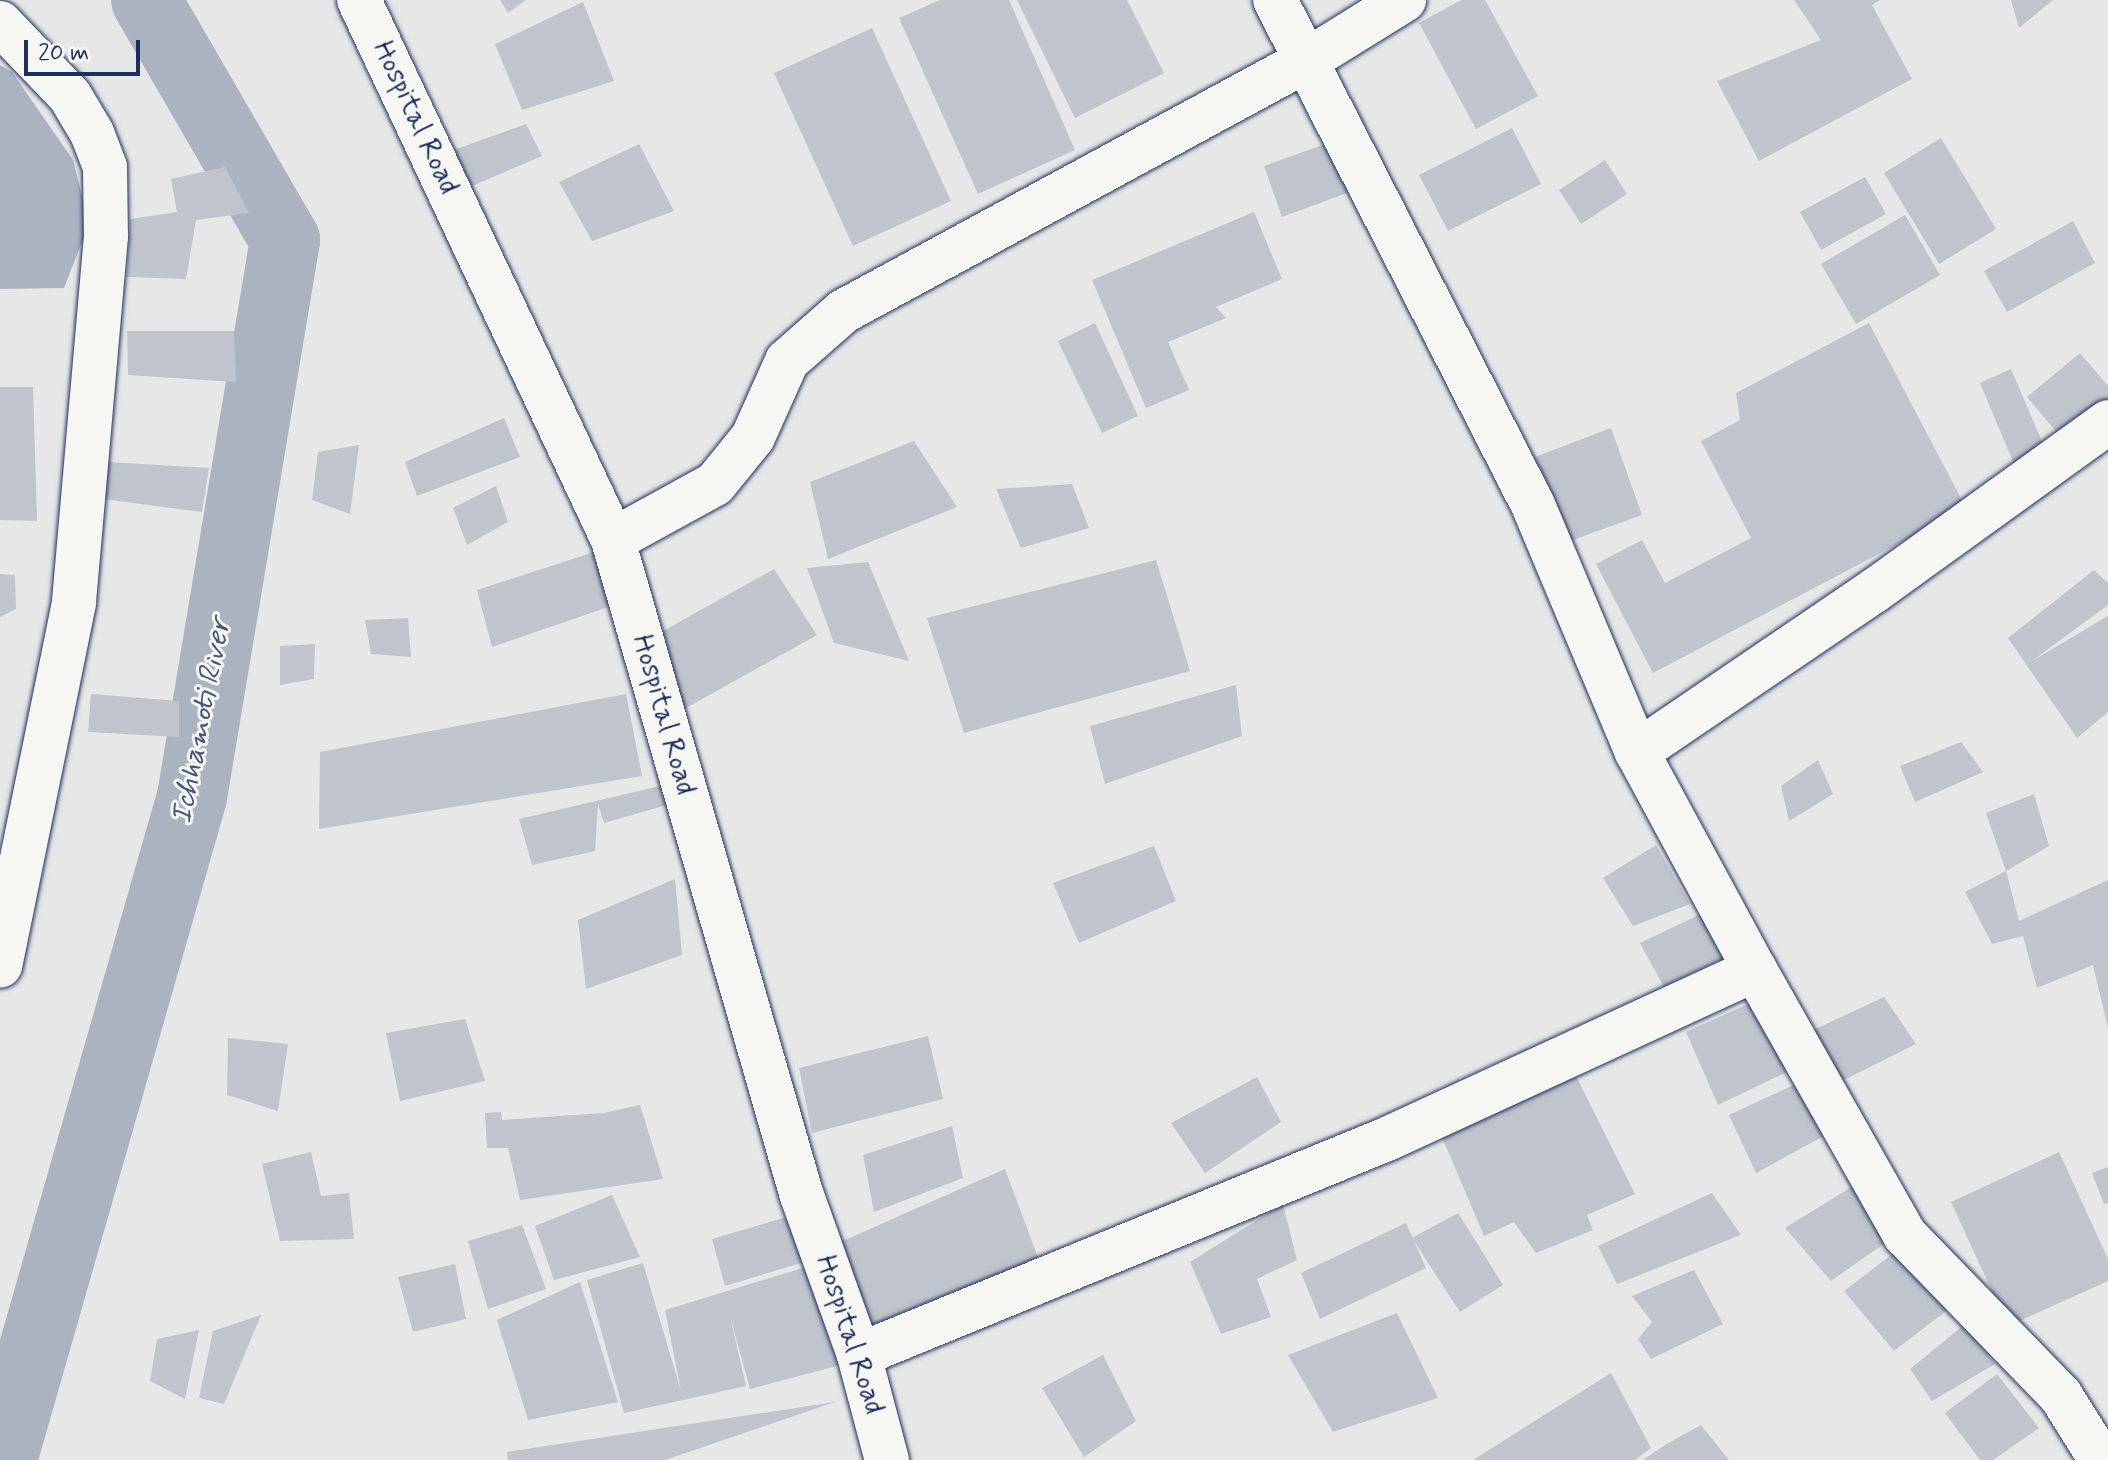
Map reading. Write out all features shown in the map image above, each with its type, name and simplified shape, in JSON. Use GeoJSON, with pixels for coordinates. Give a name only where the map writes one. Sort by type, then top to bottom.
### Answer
{"type":"FeatureCollection","features":[{"type":"Feature","properties":{"kind":"street","name":"Hospital Road"},"geometry":{"type":"LineString","coordinates":[[359,0],[613,540],[801,1193],[859,1355],[887,1460]]}},
{"type":"Feature","properties":{"kind":"street"},"geometry":{"type":"LineString","coordinates":[[1275,0],[1309,59],[1533,505],[1637,752],[1755,970],[1905,1235],[2061,1396],[2101,1460]]}},
{"type":"Feature","properties":{"kind":"street"},"geometry":{"type":"LineString","coordinates":[[613,540],[715,484],[753,437],[787,361],[844,311],[1309,59],[1404,0]]}},
{"type":"Feature","properties":{"kind":"street"},"geometry":{"type":"LineString","coordinates":[[0,23],[70,96],[92,133],[105,167],[106,236],[74,603],[0,966]]}},
{"type":"Feature","properties":{"kind":"street"},"geometry":{"type":"LineString","coordinates":[[1637,752],[2108,422]]}},
{"type":"Feature","properties":{"kind":"street"},"geometry":{"type":"LineString","coordinates":[[859,1355],[1387,1139],[1755,970]]}},
{"type":"Feature","properties":{"kind":"shaded area"},"geometry":{"type":"Polygon","coordinates":[[[0,0],[2108,0],[2108,1460],[0,1460],[0,0]]]}},
{"type":"Feature","properties":{"kind":"shaded area"},"geometry":{"type":"Polygon","coordinates":[[[0,65],[12,72],[73,160],[89,224],[64,288],[0,289],[0,65]]]}},
{"type":"Feature","properties":{"kind":"building"},"geometry":{"type":"Polygon","coordinates":[[[500,0],[526,0],[508,13],[500,0]]]}},
{"type":"Feature","properties":{"kind":"building"},"geometry":{"type":"Polygon","coordinates":[[[940,0],[1009,0],[1075,150],[978,194],[899,18],[940,0]]]}},
{"type":"Feature","properties":{"kind":"building"},"geometry":{"type":"Polygon","coordinates":[[[1017,0],[1127,0],[1164,73],[1075,118],[1017,0]]]}},
{"type":"Feature","properties":{"kind":"building"},"geometry":{"type":"Polygon","coordinates":[[[1461,0],[1485,0],[1538,96],[1476,129],[1419,23],[1461,0]]]}},
{"type":"Feature","properties":{"kind":"building"},"geometry":{"type":"Polygon","coordinates":[[[1794,0],[1880,0],[1872,5],[1912,79],[1759,161],[1717,81],[1821,40],[1794,0]]]}},
{"type":"Feature","properties":{"kind":"building"},"geometry":{"type":"Polygon","coordinates":[[[2011,0],[2053,0],[2019,28],[2011,0]]]}},
{"type":"Feature","properties":{"kind":"building"},"geometry":{"type":"Polygon","coordinates":[[[583,2],[614,81],[522,110],[495,44],[583,2]]]}},
{"type":"Feature","properties":{"kind":"building"},"geometry":{"type":"Polygon","coordinates":[[[872,28],[951,201],[853,246],[774,73],[872,28]]]}},
{"type":"Feature","properties":{"kind":"building"},"geometry":{"type":"Polygon","coordinates":[[[526,124],[542,156],[465,189],[448,152],[526,124]]]}},
{"type":"Feature","properties":{"kind":"building"},"geometry":{"type":"Polygon","coordinates":[[[1512,128],[1541,184],[1448,231],[1419,175],[1512,128]]]}},
{"type":"Feature","properties":{"kind":"building"},"geometry":{"type":"Polygon","coordinates":[[[1348,136],[1366,186],[1282,217],[1264,166],[1348,136]]]}},
{"type":"Feature","properties":{"kind":"building"},"geometry":{"type":"Polygon","coordinates":[[[1941,138],[1996,229],[1939,264],[1884,173],[1941,138]]]}},
{"type":"Feature","properties":{"kind":"building"},"geometry":{"type":"Polygon","coordinates":[[[639,144],[674,211],[592,241],[559,182],[639,144]]]}},
{"type":"Feature","properties":{"kind":"building"},"geometry":{"type":"Polygon","coordinates":[[[1605,160],[1627,194],[1581,224],[1559,190],[1605,160]]]}},
{"type":"Feature","properties":{"kind":"building"},"geometry":{"type":"Polygon","coordinates":[[[225,167],[249,213],[196,220],[186,279],[127,277],[130,219],[177,212],[171,179],[225,167]]]}},
{"type":"Feature","properties":{"kind":"building"},"geometry":{"type":"Polygon","coordinates":[[[1865,177],[1886,214],[1821,250],[1800,212],[1865,177]]]}},
{"type":"Feature","properties":{"kind":"building"},"geometry":{"type":"Polygon","coordinates":[[[1254,212],[1282,279],[1216,307],[1226,318],[1168,342],[1189,390],[1146,408],[1092,280],[1254,212]]]}},
{"type":"Feature","properties":{"kind":"building"},"geometry":{"type":"Polygon","coordinates":[[[1905,215],[1940,275],[1856,324],[1821,264],[1905,215]]]}},
{"type":"Feature","properties":{"kind":"building"},"geometry":{"type":"Polygon","coordinates":[[[2073,221],[2095,263],[2007,312],[1984,271],[2073,221]]]}},
{"type":"Feature","properties":{"kind":"building"},"geometry":{"type":"Polygon","coordinates":[[[1095,323],[1138,416],[1102,433],[1058,341],[1095,323]]]}},
{"type":"Feature","properties":{"kind":"building"},"geometry":{"type":"Polygon","coordinates":[[[1869,323],[1966,508],[1653,673],[1596,564],[1642,540],[1665,583],[1751,538],[1701,441],[1740,420],[1736,393],[1869,323]]]}},
{"type":"Feature","properties":{"kind":"building"},"geometry":{"type":"Polygon","coordinates":[[[127,331],[234,331],[236,382],[128,375],[127,331]]]}},
{"type":"Feature","properties":{"kind":"building"},"geometry":{"type":"Polygon","coordinates":[[[2080,353],[2108,386],[2108,406],[2065,442],[2027,397],[2080,353]]]}},
{"type":"Feature","properties":{"kind":"building"},"geometry":{"type":"Polygon","coordinates":[[[2011,369],[2047,453],[2020,478],[1980,383],[2011,369]]]}},
{"type":"Feature","properties":{"kind":"building"},"geometry":{"type":"Polygon","coordinates":[[[0,387],[33,387],[37,521],[0,520],[0,387]]]}},
{"type":"Feature","properties":{"kind":"building"},"geometry":{"type":"Polygon","coordinates":[[[504,418],[520,457],[417,496],[405,462],[504,418]]]}},
{"type":"Feature","properties":{"kind":"building"},"geometry":{"type":"Polygon","coordinates":[[[1611,428],[1642,515],[1567,542],[1535,457],[1611,428]]]}},
{"type":"Feature","properties":{"kind":"building"},"geometry":{"type":"Polygon","coordinates":[[[914,441],[957,507],[828,559],[810,482],[914,441]]]}},
{"type":"Feature","properties":{"kind":"building"},"geometry":{"type":"Polygon","coordinates":[[[359,445],[350,514],[312,500],[318,452],[359,445]]]}},
{"type":"Feature","properties":{"kind":"building"},"geometry":{"type":"Polygon","coordinates":[[[109,462],[209,468],[202,512],[102,499],[109,462]]]}},
{"type":"Feature","properties":{"kind":"building"},"geometry":{"type":"Polygon","coordinates":[[[1072,484],[1089,528],[1021,548],[996,489],[1072,484]]]}},
{"type":"Feature","properties":{"kind":"building"},"geometry":{"type":"Polygon","coordinates":[[[496,486],[508,522],[467,545],[453,508],[496,486]]]}},
{"type":"Feature","properties":{"kind":"building"},"geometry":{"type":"Polygon","coordinates":[[[594,552],[614,605],[492,647],[477,590],[594,552]]]}},
{"type":"Feature","properties":{"kind":"building"},"geometry":{"type":"Polygon","coordinates":[[[1156,560],[1190,671],[964,733],[927,618],[1156,560]]]}},
{"type":"Feature","properties":{"kind":"building"},"geometry":{"type":"Polygon","coordinates":[[[868,562],[909,661],[834,643],[807,568],[868,562]]]}},
{"type":"Feature","properties":{"kind":"building"},"geometry":{"type":"Polygon","coordinates":[[[774,569],[817,635],[670,717],[649,639],[774,569]]]}},
{"type":"Feature","properties":{"kind":"building"},"geometry":{"type":"Polygon","coordinates":[[[2094,570],[2108,583],[2108,605],[2032,661],[2108,616],[2108,712],[2077,738],[2008,638],[2094,570]]]}},
{"type":"Feature","properties":{"kind":"building"},"geometry":{"type":"Polygon","coordinates":[[[0,574],[15,575],[16,609],[0,617],[0,574]]]}},
{"type":"Feature","properties":{"kind":"building"},"geometry":{"type":"Polygon","coordinates":[[[408,618],[411,657],[371,654],[365,620],[408,618]]]}},
{"type":"Feature","properties":{"kind":"building"},"geometry":{"type":"Polygon","coordinates":[[[315,644],[314,679],[280,685],[280,646],[315,644]]]}},
{"type":"Feature","properties":{"kind":"building"},"geometry":{"type":"Polygon","coordinates":[[[1236,685],[1242,736],[1105,784],[1090,726],[1236,685]]]}},
{"type":"Feature","properties":{"kind":"building"},"geometry":{"type":"Polygon","coordinates":[[[91,694],[179,701],[179,737],[88,732],[91,694]]]}},
{"type":"Feature","properties":{"kind":"building"},"geometry":{"type":"Polygon","coordinates":[[[626,694],[642,776],[319,829],[320,752],[626,694]]]}},
{"type":"Feature","properties":{"kind":"building"},"geometry":{"type":"Polygon","coordinates":[[[1961,742],[1983,772],[1915,802],[1900,766],[1961,742]]]}},
{"type":"Feature","properties":{"kind":"building"},"geometry":{"type":"Polygon","coordinates":[[[1818,760],[1833,794],[1789,821],[1781,786],[1818,760]]]}},
{"type":"Feature","properties":{"kind":"building"},"geometry":{"type":"Polygon","coordinates":[[[673,783],[677,802],[604,823],[598,804],[595,851],[532,865],[519,819],[673,783]]]}},
{"type":"Feature","properties":{"kind":"building"},"geometry":{"type":"Polygon","coordinates":[[[2034,794],[2049,846],[2006,871],[1986,813],[2034,794]]]}},
{"type":"Feature","properties":{"kind":"building"},"geometry":{"type":"Polygon","coordinates":[[[1656,845],[1690,904],[1633,926],[1603,878],[1656,845]]]}},
{"type":"Feature","properties":{"kind":"building"},"geometry":{"type":"Polygon","coordinates":[[[1154,846],[1176,901],[1079,943],[1053,883],[1154,846]]]}},
{"type":"Feature","properties":{"kind":"building"},"geometry":{"type":"Polygon","coordinates":[[[2006,871],[2019,921],[2108,880],[2108,1028],[2093,965],[2037,988],[2023,936],[1992,944],[1965,892],[2006,871]]]}},
{"type":"Feature","properties":{"kind":"building"},"geometry":{"type":"Polygon","coordinates":[[[675,879],[682,955],[586,989],[578,920],[675,879]]]}},
{"type":"Feature","properties":{"kind":"building"},"geometry":{"type":"Polygon","coordinates":[[[1707,911],[1726,957],[1664,987],[1640,943],[1707,911]]]}},
{"type":"Feature","properties":{"kind":"building"},"geometry":{"type":"Polygon","coordinates":[[[1884,997],[1916,1044],[1836,1084],[1807,1033],[1884,997]]]}},
{"type":"Feature","properties":{"kind":"building"},"geometry":{"type":"Polygon","coordinates":[[[1757,1000],[1793,1069],[1718,1105],[1686,1032],[1757,1000]]]}},
{"type":"Feature","properties":{"kind":"building"},"geometry":{"type":"Polygon","coordinates":[[[465,1019],[485,1081],[400,1101],[386,1033],[465,1019]]]}},
{"type":"Feature","properties":{"kind":"building"},"geometry":{"type":"Polygon","coordinates":[[[928,1036],[943,1099],[812,1133],[799,1068],[928,1036]]]}},
{"type":"Feature","properties":{"kind":"building"},"geometry":{"type":"Polygon","coordinates":[[[228,1038],[288,1044],[278,1111],[227,1095],[228,1038]]]}},
{"type":"Feature","properties":{"kind":"building"},"geometry":{"type":"Polygon","coordinates":[[[1575,1074],[1635,1194],[1587,1215],[1593,1230],[1536,1253],[1514,1222],[1484,1236],[1439,1130],[1575,1074]]]}},
{"type":"Feature","properties":{"kind":"building"},"geometry":{"type":"Polygon","coordinates":[[[1257,1077],[1281,1122],[1205,1173],[1171,1123],[1257,1077]]]}},
{"type":"Feature","properties":{"kind":"building"},"geometry":{"type":"Polygon","coordinates":[[[1800,1082],[1831,1132],[1756,1173],[1729,1115],[1800,1082]]]}},
{"type":"Feature","properties":{"kind":"building"},"geometry":{"type":"Polygon","coordinates":[[[640,1105],[663,1179],[520,1200],[508,1148],[487,1148],[485,1113],[501,1112],[502,1120],[604,1113],[640,1105]]]}},
{"type":"Feature","properties":{"kind":"building"},"geometry":{"type":"Polygon","coordinates":[[[952,1126],[963,1178],[874,1212],[863,1155],[952,1126]]]}},
{"type":"Feature","properties":{"kind":"building"},"geometry":{"type":"Polygon","coordinates":[[[311,1152],[321,1196],[349,1193],[354,1239],[280,1241],[262,1164],[311,1152]]]}},
{"type":"Feature","properties":{"kind":"building"},"geometry":{"type":"Polygon","coordinates":[[[2059,1152],[2108,1259],[2108,1281],[2008,1326],[1951,1202],[2059,1152]]]}},
{"type":"Feature","properties":{"kind":"building"},"geometry":{"type":"Polygon","coordinates":[[[2108,1167],[2108,1203],[2104,1204],[2092,1173],[2108,1167]]]}},
{"type":"Feature","properties":{"kind":"building"},"geometry":{"type":"Polygon","coordinates":[[[1005,1169],[1040,1263],[867,1328],[836,1244],[1005,1169]]]}},
{"type":"Feature","properties":{"kind":"building"},"geometry":{"type":"Polygon","coordinates":[[[1858,1183],[1892,1238],[1831,1281],[1785,1228],[1858,1183]]]}},
{"type":"Feature","properties":{"kind":"building"},"geometry":{"type":"Polygon","coordinates":[[[1712,1193],[1741,1235],[1617,1284],[1598,1246],[1712,1193]]]}},
{"type":"Feature","properties":{"kind":"building"},"geometry":{"type":"Polygon","coordinates":[[[612,1195],[640,1257],[554,1280],[535,1226],[612,1195]]]}},
{"type":"Feature","properties":{"kind":"building"},"geometry":{"type":"Polygon","coordinates":[[[1283,1204],[1297,1260],[1257,1279],[1271,1317],[1221,1334],[1190,1262],[1283,1204]]]}},
{"type":"Feature","properties":{"kind":"building"},"geometry":{"type":"Polygon","coordinates":[[[800,1213],[817,1258],[725,1286],[712,1239],[800,1213]]]}},
{"type":"Feature","properties":{"kind":"building"},"geometry":{"type":"Polygon","coordinates":[[[1458,1213],[1503,1285],[1460,1312],[1412,1238],[1458,1213]]]}},
{"type":"Feature","properties":{"kind":"building"},"geometry":{"type":"Polygon","coordinates":[[[1406,1223],[1426,1268],[1320,1319],[1301,1273],[1406,1223]]]}},
{"type":"Feature","properties":{"kind":"building"},"geometry":{"type":"Polygon","coordinates":[[[522,1225],[546,1289],[488,1309],[468,1241],[522,1225]]]}},
{"type":"Feature","properties":{"kind":"building"},"geometry":{"type":"Polygon","coordinates":[[[1899,1249],[1950,1308],[1894,1351],[1844,1291],[1899,1249]]]}},
{"type":"Feature","properties":{"kind":"building"},"geometry":{"type":"Polygon","coordinates":[[[643,1263],[681,1391],[665,1310],[819,1263],[852,1362],[750,1389],[730,1316],[746,1386],[624,1413],[587,1280],[643,1263]]]}},
{"type":"Feature","properties":{"kind":"building"},"geometry":{"type":"Polygon","coordinates":[[[455,1264],[466,1319],[413,1332],[398,1277],[455,1264]]]}},
{"type":"Feature","properties":{"kind":"building"},"geometry":{"type":"Polygon","coordinates":[[[1694,1270],[1723,1324],[1651,1359],[1638,1339],[1652,1322],[1632,1296],[1694,1270]]]}},
{"type":"Feature","properties":{"kind":"building"},"geometry":{"type":"Polygon","coordinates":[[[580,1282],[618,1402],[528,1420],[497,1320],[580,1282]]]}},
{"type":"Feature","properties":{"kind":"building"},"geometry":{"type":"Polygon","coordinates":[[[1397,1313],[1438,1398],[1333,1432],[1288,1355],[1397,1313]]]}},
{"type":"Feature","properties":{"kind":"building"},"geometry":{"type":"Polygon","coordinates":[[[261,1315],[224,1404],[199,1398],[213,1331],[261,1315]]]}},
{"type":"Feature","properties":{"kind":"building"},"geometry":{"type":"Polygon","coordinates":[[[1964,1325],[1995,1364],[1932,1401],[1910,1369],[1964,1325]]]}},
{"type":"Feature","properties":{"kind":"building"},"geometry":{"type":"Polygon","coordinates":[[[199,1330],[185,1399],[150,1381],[157,1339],[199,1330]]]}},
{"type":"Feature","properties":{"kind":"building"},"geometry":{"type":"Polygon","coordinates":[[[1103,1355],[1136,1421],[1084,1457],[1042,1388],[1103,1355]]]}},
{"type":"Feature","properties":{"kind":"building"},"geometry":{"type":"Polygon","coordinates":[[[1611,1373],[1651,1448],[1635,1460],[1473,1460],[1611,1373]]]}},
{"type":"Feature","properties":{"kind":"building"},"geometry":{"type":"Polygon","coordinates":[[[1997,1374],[2039,1428],[1993,1460],[1980,1460],[1945,1413],[1997,1374]]]}},
{"type":"Feature","properties":{"kind":"building"},"geometry":{"type":"Polygon","coordinates":[[[835,1402],[665,1460],[508,1460],[507,1452],[835,1402]]]}},
{"type":"Feature","properties":{"kind":"building"},"geometry":{"type":"Polygon","coordinates":[[[1701,1425],[1729,1460],[1643,1460],[1665,1445],[1701,1425]]]}},
{"type":"Feature","properties":{"kind":"waterway","name":"Ichhamoti River"},"geometry":{"type":"LineString","coordinates":[[2,1460],[192,797],[285,240],[146,0]]}}]}
